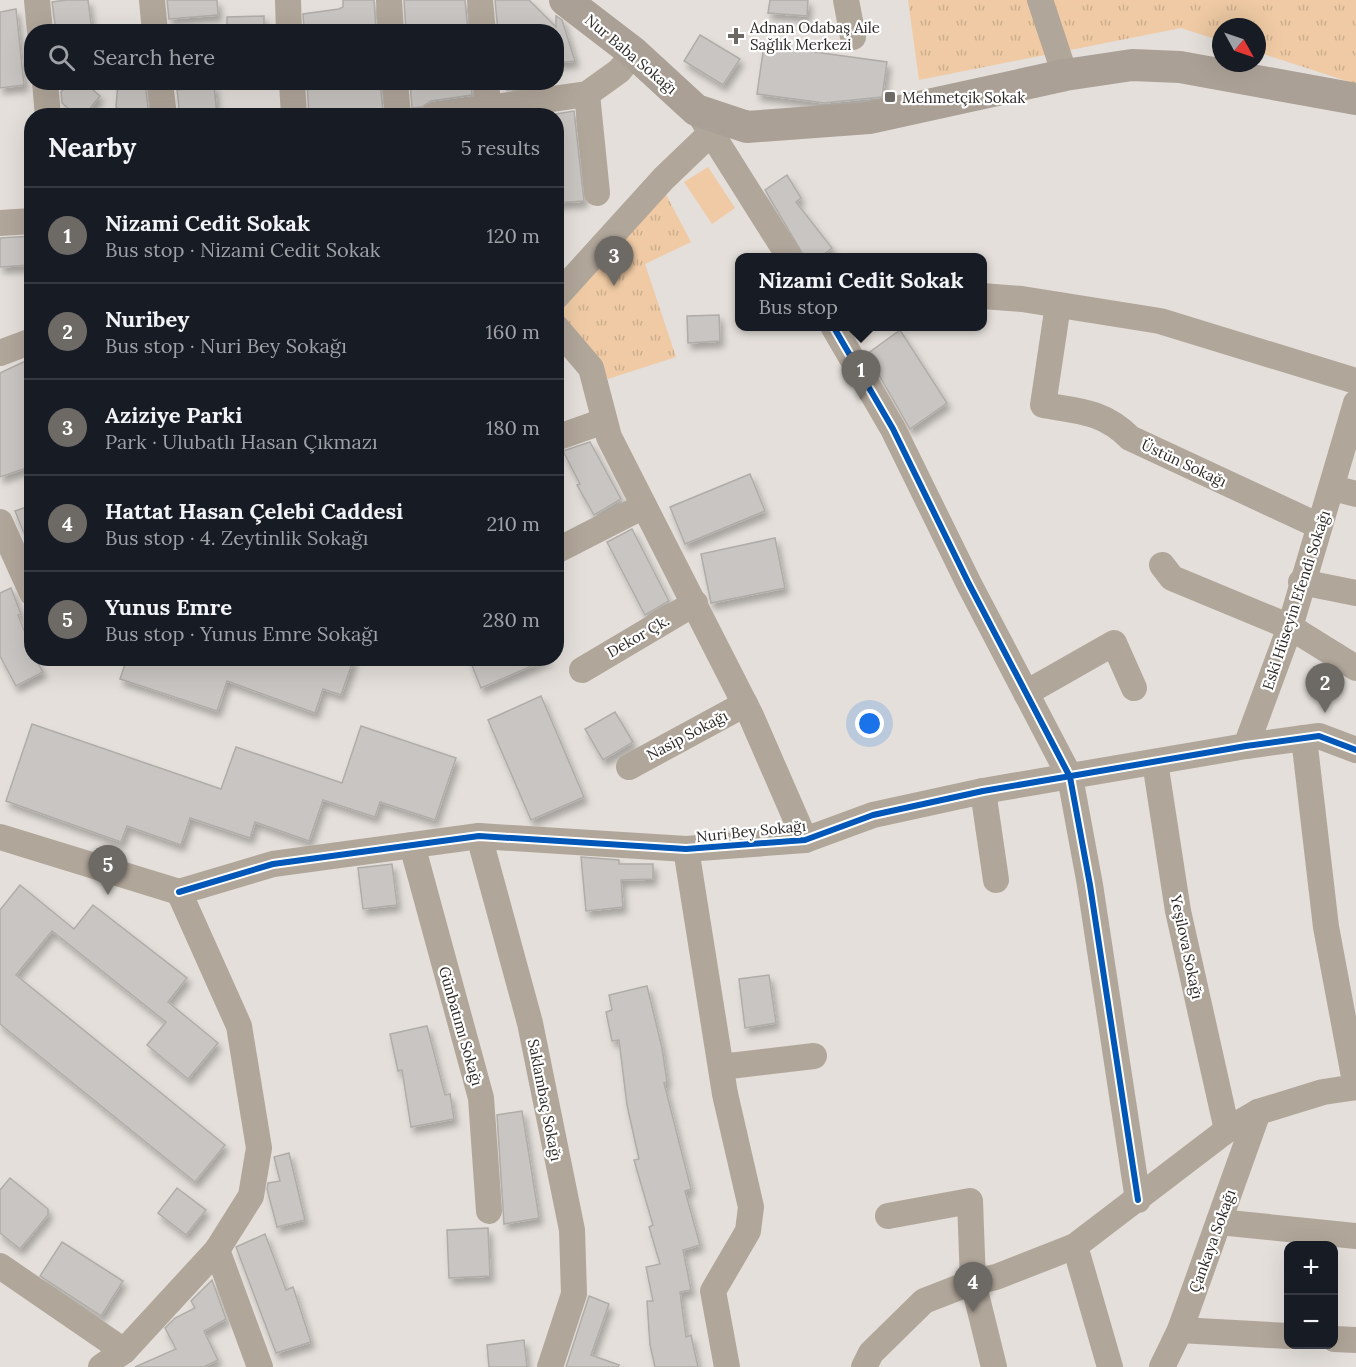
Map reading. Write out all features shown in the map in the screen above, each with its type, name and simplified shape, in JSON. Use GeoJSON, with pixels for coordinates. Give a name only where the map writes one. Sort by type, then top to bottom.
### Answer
{"type":"FeatureCollection","features":[{"type":"Feature","properties":{"kind":"main road","name":"Nur Baba Sokağı"},"geometry":{"type":"LineString","coordinates":[[565,0],[634,53],[704,122]]}},
{"type":"Feature","properties":{"kind":"main road"},"geometry":{"type":"LineString","coordinates":[[704,122],[747,127],[868,118],[1065,75],[1132,65],[1180,67],[1356,99]]}},
{"type":"Feature","properties":{"kind":"street"},"geometry":{"type":"LineString","coordinates":[[38,0],[40,24]]}},
{"type":"Feature","properties":{"kind":"street"},"geometry":{"type":"LineString","coordinates":[[152,0],[154,24]]}},
{"type":"Feature","properties":{"kind":"street"},"geometry":{"type":"LineString","coordinates":[[288,0],[289,24]]}},
{"type":"Feature","properties":{"kind":"street"},"geometry":{"type":"LineString","coordinates":[[389,0],[390,24]]}},
{"type":"Feature","properties":{"kind":"street"},"geometry":{"type":"LineString","coordinates":[[480,0],[482,24]]}},
{"type":"Feature","properties":{"kind":"street"},"geometry":{"type":"LineString","coordinates":[[846,0],[853,37]]}},
{"type":"Feature","properties":{"kind":"street"},"geometry":{"type":"LineString","coordinates":[[1040,0],[1065,75]]}},
{"type":"Feature","properties":{"kind":"street"},"geometry":{"type":"LineString","coordinates":[[511,108],[587,94],[619,71],[634,53]]}},
{"type":"Feature","properties":{"kind":"street"},"geometry":{"type":"LineString","coordinates":[[46,90],[47,108]]}},
{"type":"Feature","properties":{"kind":"street"},"geometry":{"type":"LineString","coordinates":[[161,90],[163,108]]}},
{"type":"Feature","properties":{"kind":"street"},"geometry":{"type":"LineString","coordinates":[[292,90],[294,108]]}},
{"type":"Feature","properties":{"kind":"street"},"geometry":{"type":"LineString","coordinates":[[396,90],[397,108]]}},
{"type":"Feature","properties":{"kind":"street"},"geometry":{"type":"LineString","coordinates":[[487,90],[489,108]]}},
{"type":"Feature","properties":{"kind":"street"},"geometry":{"type":"LineString","coordinates":[[587,94],[597,193]]}},
{"type":"Feature","properties":{"kind":"street"},"geometry":{"type":"LineString","coordinates":[[564,288],[664,178],[704,122],[787,253]]}},
{"type":"Feature","properties":{"kind":"street"},"geometry":{"type":"LineString","coordinates":[[0,223],[24,222]]}},
{"type":"Feature","properties":{"kind":"street"},"geometry":{"type":"LineString","coordinates":[[987,297],[1058,304],[1160,321],[1356,381]]}},
{"type":"Feature","properties":{"kind":"street","name":"Üstün Sokağı"},"geometry":{"type":"LineString","coordinates":[[1058,304],[1043,405],[1095,414],[1118,426],[1130,438],[1319,526]]}},
{"type":"Feature","properties":{"kind":"street"},"geometry":{"type":"LineString","coordinates":[[835,331],[893,429],[969,584],[1070,777],[1090,885],[1138,1200]]}},
{"type":"Feature","properties":{"kind":"street"},"geometry":{"type":"LineString","coordinates":[[564,336],[591,368],[609,437],[745,704],[806,840]]}},
{"type":"Feature","properties":{"kind":"street"},"geometry":{"type":"LineString","coordinates":[[0,353],[24,344]]}},
{"type":"Feature","properties":{"kind":"street","name":"Eski Hüseyin Efendi Sokağı"},"geometry":{"type":"LineString","coordinates":[[1246,746],[1290,627],[1301,582],[1319,526],[1344,491],[1356,403]]}},
{"type":"Feature","properties":{"kind":"street"},"geometry":{"type":"LineString","coordinates":[[564,435],[604,421]]}},
{"type":"Feature","properties":{"kind":"street"},"geometry":{"type":"LineString","coordinates":[[564,547],[644,506]]}},
{"type":"Feature","properties":{"kind":"street"},"geometry":{"type":"LineString","coordinates":[[0,522],[24,575]]}},
{"type":"Feature","properties":{"kind":"street"},"geometry":{"type":"LineString","coordinates":[[1162,565],[1173,578],[1290,627],[1356,668]]}},
{"type":"Feature","properties":{"kind":"street"},"geometry":{"type":"LineString","coordinates":[[1301,582],[1356,593]]}},
{"type":"Feature","properties":{"kind":"street","name":"Dekor Çk."},"geometry":{"type":"LineString","coordinates":[[582,670],[695,603]]}},
{"type":"Feature","properties":{"kind":"street"},"geometry":{"type":"LineString","coordinates":[[1026,693],[1114,643],[1134,688]]}},
{"type":"Feature","properties":{"kind":"street","name":"Nasip Sokağı"},"geometry":{"type":"LineString","coordinates":[[629,767],[745,704]]}},
{"type":"Feature","properties":{"kind":"street","name":"Nuri Bey Sokağı"},"geometry":{"type":"LineString","coordinates":[[179,892],[273,864],[479,836],[686,849],[806,840],[873,815],[983,791],[1246,746],[1319,736],[1356,750]]}},
{"type":"Feature","properties":{"kind":"street"},"geometry":{"type":"LineString","coordinates":[[864,1367],[871,1353],[924,1301],[973,1282],[996,1277],[1075,1246],[1227,1130],[1258,1112],[1323,1092],[1356,1087],[1326,927],[1304,738]]}},
{"type":"Feature","properties":{"kind":"street","name":"Yeşilova Sokağı"},"geometry":{"type":"LineString","coordinates":[[1155,762],[1178,911],[1227,1130]]}},
{"type":"Feature","properties":{"kind":"street"},"geometry":{"type":"LineString","coordinates":[[983,791],[996,880]]}},
{"type":"Feature","properties":{"kind":"street","name":"Saklambaç Sokağı"},"geometry":{"type":"LineString","coordinates":[[479,836],[530,1023],[572,1230],[574,1294],[550,1367]]}},
{"type":"Feature","properties":{"kind":"street"},"geometry":{"type":"LineString","coordinates":[[0,837],[179,892],[239,1026],[259,1148],[250,1196],[217,1250],[124,1351],[101,1367]]}},
{"type":"Feature","properties":{"kind":"street","name":"Günbatımı Sokağı"},"geometry":{"type":"LineString","coordinates":[[412,845],[482,1098],[489,1211]]}},
{"type":"Feature","properties":{"kind":"street"},"geometry":{"type":"LineString","coordinates":[[686,849],[721,1067],[751,1207],[748,1231],[713,1291],[727,1367]]}},
{"type":"Feature","properties":{"kind":"street"},"geometry":{"type":"LineString","coordinates":[[721,1067],[814,1056]]}},
{"type":"Feature","properties":{"kind":"street"},"geometry":{"type":"LineString","coordinates":[[1323,1092],[1356,1106]]}},
{"type":"Feature","properties":{"kind":"street","name":"Çankaya Sokağı"},"geometry":{"type":"LineString","coordinates":[[1162,1367],[1180,1330],[1258,1112]]}},
{"type":"Feature","properties":{"kind":"street"},"geometry":{"type":"LineString","coordinates":[[888,1216],[970,1201],[973,1282],[994,1367]]}},
{"type":"Feature","properties":{"kind":"street"},"geometry":{"type":"LineString","coordinates":[[1219,1222],[1356,1236]]}},
{"type":"Feature","properties":{"kind":"street"},"geometry":{"type":"LineString","coordinates":[[1075,1246],[1110,1367]]}},
{"type":"Feature","properties":{"kind":"street"},"geometry":{"type":"LineString","coordinates":[[217,1250],[260,1367]]}},
{"type":"Feature","properties":{"kind":"street"},"geometry":{"type":"LineString","coordinates":[[0,1266],[124,1351]]}},
{"type":"Feature","properties":{"kind":"street"},"geometry":{"type":"LineString","coordinates":[[1180,1330],[1284,1336]]}},
{"type":"Feature","properties":{"kind":"street"},"geometry":{"type":"LineString","coordinates":[[1338,1339],[1356,1340]]}},
{"type":"Feature","properties":{"kind":"green space"},"geometry":{"type":"Polygon","coordinates":[[[908,0],[1356,0],[1356,84],[1266,55],[1266,18],[1212,18],[1212,38],[1181,28],[919,80],[908,0]]]}},
{"type":"Feature","properties":{"kind":"green space"},"geometry":{"type":"Polygon","coordinates":[[[708,167],[735,208],[712,224],[684,182],[708,167]]]}},
{"type":"Feature","properties":{"kind":"green space"},"geometry":{"type":"Polygon","coordinates":[[[663,189],[691,242],[645,264],[676,357],[608,379],[564,317],[564,299],[663,189]]]}},
{"type":"Feature","properties":{"kind":"building"},"geometry":{"type":"Polygon","coordinates":[[[88,0],[91,24],[55,24],[52,2],[88,0]]]}},
{"type":"Feature","properties":{"kind":"building"},"geometry":{"type":"Polygon","coordinates":[[[167,0],[217,0],[218,15],[169,19],[167,0]]]}},
{"type":"Feature","properties":{"kind":"building"},"geometry":{"type":"Polygon","coordinates":[[[343,0],[374,0],[376,24],[304,24],[303,14],[343,7],[343,0]]]}},
{"type":"Feature","properties":{"kind":"building"},"geometry":{"type":"Polygon","coordinates":[[[404,0],[465,0],[467,24],[406,24],[404,0]]]}},
{"type":"Feature","properties":{"kind":"building"},"geometry":{"type":"Polygon","coordinates":[[[495,0],[529,0],[553,24],[497,24],[495,0]]]}},
{"type":"Feature","properties":{"kind":"building"},"geometry":{"type":"Polygon","coordinates":[[[770,0],[808,0],[807,16],[768,13],[770,0]]]}},
{"type":"Feature","properties":{"kind":"building"},"geometry":{"type":"Polygon","coordinates":[[[16,9],[24,85],[0,88],[0,12],[16,9]]]}},
{"type":"Feature","properties":{"kind":"building"},"geometry":{"type":"Polygon","coordinates":[[[264,16],[264,24],[227,24],[227,17],[264,16]]]}},
{"type":"Feature","properties":{"kind":"building"},"geometry":{"type":"Polygon","coordinates":[[[556,16],[563,24],[556,24],[556,16]]]}},
{"type":"Feature","properties":{"kind":"building"},"geometry":{"type":"Polygon","coordinates":[[[564,26],[575,61],[564,62],[564,26]]]}},
{"type":"Feature","properties":{"kind":"building"},"geometry":{"type":"Polygon","coordinates":[[[700,35],[740,59],[723,85],[684,61],[700,35]]]}},
{"type":"Feature","properties":{"kind":"building"},"geometry":{"type":"Polygon","coordinates":[[[764,45],[887,62],[882,97],[824,103],[757,94],[764,45]]]}},
{"type":"Feature","properties":{"kind":"building"},"geometry":{"type":"Polygon","coordinates":[[[63,90],[93,90],[100,96],[90,108],[68,108],[62,103],[63,90]]]}},
{"type":"Feature","properties":{"kind":"building"},"geometry":{"type":"Polygon","coordinates":[[[117,90],[146,90],[148,108],[116,107],[117,90]]]}},
{"type":"Feature","properties":{"kind":"building"},"geometry":{"type":"Polygon","coordinates":[[[177,90],[214,90],[216,108],[179,108],[177,90]]]}},
{"type":"Feature","properties":{"kind":"building"},"geometry":{"type":"Polygon","coordinates":[[[307,90],[381,90],[383,108],[309,108],[307,90]]]}},
{"type":"Feature","properties":{"kind":"building"},"geometry":{"type":"Polygon","coordinates":[[[411,90],[472,90],[472,95],[431,101],[422,107],[412,108],[411,90]]]}},
{"type":"Feature","properties":{"kind":"building"},"geometry":{"type":"Polygon","coordinates":[[[574,111],[584,201],[564,202],[564,113],[574,111]]]}},
{"type":"Feature","properties":{"kind":"building"},"geometry":{"type":"Polygon","coordinates":[[[787,175],[801,198],[796,202],[832,248],[826,253],[802,253],[765,190],[787,175]]]}},
{"type":"Feature","properties":{"kind":"building"},"geometry":{"type":"Polygon","coordinates":[[[24,236],[24,266],[0,267],[0,238],[24,236]]]}},
{"type":"Feature","properties":{"kind":"building"},"geometry":{"type":"Polygon","coordinates":[[[719,315],[720,341],[688,343],[687,316],[719,315]]]}},
{"type":"Feature","properties":{"kind":"building"},"geometry":{"type":"Polygon","coordinates":[[[901,331],[947,403],[910,429],[867,354],[901,331]]]}},
{"type":"Feature","properties":{"kind":"building"},"geometry":{"type":"Polygon","coordinates":[[[24,362],[24,469],[0,477],[0,373],[24,362]]]}},
{"type":"Feature","properties":{"kind":"building"},"geometry":{"type":"Polygon","coordinates":[[[590,442],[621,499],[594,515],[577,485],[580,484],[564,451],[590,442]]]}},
{"type":"Feature","properties":{"kind":"building"},"geometry":{"type":"Polygon","coordinates":[[[750,474],[765,511],[685,544],[670,507],[750,474]]]}},
{"type":"Feature","properties":{"kind":"building"},"geometry":{"type":"Polygon","coordinates":[[[24,508],[24,533],[15,511],[24,508]]]}},
{"type":"Feature","properties":{"kind":"building"},"geometry":{"type":"Polygon","coordinates":[[[632,529],[669,601],[645,615],[607,542],[632,529]]]}},
{"type":"Feature","properties":{"kind":"building"},"geometry":{"type":"Polygon","coordinates":[[[775,538],[785,588],[711,603],[701,554],[775,538]]]}},
{"type":"Feature","properties":{"kind":"building"},"geometry":{"type":"Polygon","coordinates":[[[11,588],[21,614],[18,615],[24,630],[24,666],[40,666],[43,672],[16,686],[0,656],[0,593],[11,588]]]}},
{"type":"Feature","properties":{"kind":"building"},"geometry":{"type":"Polygon","coordinates":[[[124,666],[351,666],[341,695],[323,689],[315,713],[227,681],[217,711],[120,679],[124,666]]]}},
{"type":"Feature","properties":{"kind":"building"},"geometry":{"type":"Polygon","coordinates":[[[472,666],[532,666],[481,688],[472,666]]]}},
{"type":"Feature","properties":{"kind":"building"},"geometry":{"type":"Polygon","coordinates":[[[541,696],[584,797],[531,820],[488,720],[541,696]]]}},
{"type":"Feature","properties":{"kind":"building"},"geometry":{"type":"Polygon","coordinates":[[[615,712],[633,742],[603,760],[585,729],[615,712]]]}},
{"type":"Feature","properties":{"kind":"building"},"geometry":{"type":"Polygon","coordinates":[[[32,724],[221,789],[236,747],[342,783],[361,726],[456,758],[435,820],[380,802],[375,817],[323,800],[309,841],[255,822],[250,838],[190,818],[181,845],[127,826],[121,842],[6,801],[32,724]]]}},
{"type":"Feature","properties":{"kind":"building"},"geometry":{"type":"Polygon","coordinates":[[[581,857],[619,860],[619,864],[653,864],[653,879],[621,880],[623,907],[586,911],[581,857]]]}},
{"type":"Feature","properties":{"kind":"building"},"geometry":{"type":"Polygon","coordinates":[[[392,864],[397,905],[363,909],[358,868],[392,864]]]}},
{"type":"Feature","properties":{"kind":"building"},"geometry":{"type":"Polygon","coordinates":[[[20,885],[74,929],[93,905],[187,978],[168,1002],[218,1043],[188,1079],[147,1045],[166,1022],[52,931],[16,975],[225,1145],[195,1182],[0,1024],[0,910],[20,885]]]}},
{"type":"Feature","properties":{"kind":"building"},"geometry":{"type":"Polygon","coordinates":[[[769,975],[776,1023],[745,1028],[739,979],[769,975]]]}},
{"type":"Feature","properties":{"kind":"building"},"geometry":{"type":"Polygon","coordinates":[[[647,986],[662,1048],[667,1082],[664,1083],[691,1189],[685,1191],[700,1245],[683,1250],[691,1290],[680,1292],[686,1337],[691,1335],[698,1367],[655,1367],[650,1345],[647,1301],[653,1301],[646,1267],[660,1264],[649,1227],[653,1225],[634,1160],[639,1159],[627,1105],[619,1040],[612,1041],[606,1012],[612,1010],[609,995],[647,986]]]}},
{"type":"Feature","properties":{"kind":"building"},"geometry":{"type":"Polygon","coordinates":[[[427,1026],[445,1095],[450,1094],[454,1119],[411,1127],[402,1070],[398,1071],[390,1034],[427,1026]]]}},
{"type":"Feature","properties":{"kind":"building"},"geometry":{"type":"Polygon","coordinates":[[[522,1111],[539,1218],[504,1224],[497,1115],[522,1111]]]}},
{"type":"Feature","properties":{"kind":"building"},"geometry":{"type":"Polygon","coordinates":[[[289,1153],[305,1220],[277,1227],[267,1189],[268,1183],[280,1181],[274,1157],[289,1153]]]}},
{"type":"Feature","properties":{"kind":"building"},"geometry":{"type":"Polygon","coordinates":[[[10,1178],[48,1209],[48,1215],[20,1249],[0,1233],[0,1190],[10,1178]]]}},
{"type":"Feature","properties":{"kind":"building"},"geometry":{"type":"Polygon","coordinates":[[[177,1188],[206,1210],[186,1235],[158,1213],[177,1188]]]}},
{"type":"Feature","properties":{"kind":"building"},"geometry":{"type":"Polygon","coordinates":[[[488,1228],[490,1276],[449,1278],[447,1230],[488,1228]]]}},
{"type":"Feature","properties":{"kind":"building"},"geometry":{"type":"Polygon","coordinates":[[[265,1234],[286,1290],[293,1287],[311,1342],[276,1353],[236,1247],[265,1234]]]}},
{"type":"Feature","properties":{"kind":"building"},"geometry":{"type":"Polygon","coordinates":[[[62,1242],[123,1281],[101,1316],[40,1276],[62,1242]]]}},
{"type":"Feature","properties":{"kind":"building"},"geometry":{"type":"Polygon","coordinates":[[[212,1280],[226,1319],[204,1331],[218,1360],[204,1367],[135,1367],[176,1349],[165,1328],[175,1318],[195,1308],[191,1301],[212,1280]]]}},
{"type":"Feature","properties":{"kind":"building"},"geometry":{"type":"Polygon","coordinates":[[[589,1296],[609,1304],[591,1355],[619,1365],[618,1367],[566,1367],[589,1296]]]}},
{"type":"Feature","properties":{"kind":"building"},"geometry":{"type":"Polygon","coordinates":[[[524,1340],[527,1367],[489,1367],[487,1345],[524,1340]]]}},
{"type":"Feature","properties":{"kind":"cycle path"},"geometry":{"type":"LineString","coordinates":[[836,331],[893,429],[969,584],[1070,777],[1090,885],[1138,1200]]}},
{"type":"Feature","properties":{"kind":"cycle path"},"geometry":{"type":"LineString","coordinates":[[179,892],[273,864],[479,836],[686,849],[805,840],[873,815],[983,791],[1246,746],[1319,736],[1356,750]]}},
{"type":"Feature","properties":{"kind":"place","name":"Adnan Odabaş Aile Sağlık Merkezi"},"geometry":{"type":"Point","coordinates":[736,36]}},
{"type":"Feature","properties":{"kind":"place","name":"Mehmetçik Sokak"},"geometry":{"type":"Point","coordinates":[890,97]}},
{"type":"Feature","properties":{"kind":"place","name":"Aziziye Parki"},"geometry":{"type":"Point","coordinates":[614,286]}},
{"type":"Feature","properties":{"kind":"place","name":"Nizami Cedit Sokak"},"geometry":{"type":"Point","coordinates":[861,400]}},
{"type":"Feature","properties":{"kind":"place","name":"Nuribey"},"geometry":{"type":"Point","coordinates":[1325,713]}},
{"type":"Feature","properties":{"kind":"place","name":"Yunus Emre"},"geometry":{"type":"Point","coordinates":[108,895]}},
{"type":"Feature","properties":{"kind":"place","name":"Hattat Hasan Çelebi Caddesi"},"geometry":{"type":"Point","coordinates":[973,1312]}}]}
